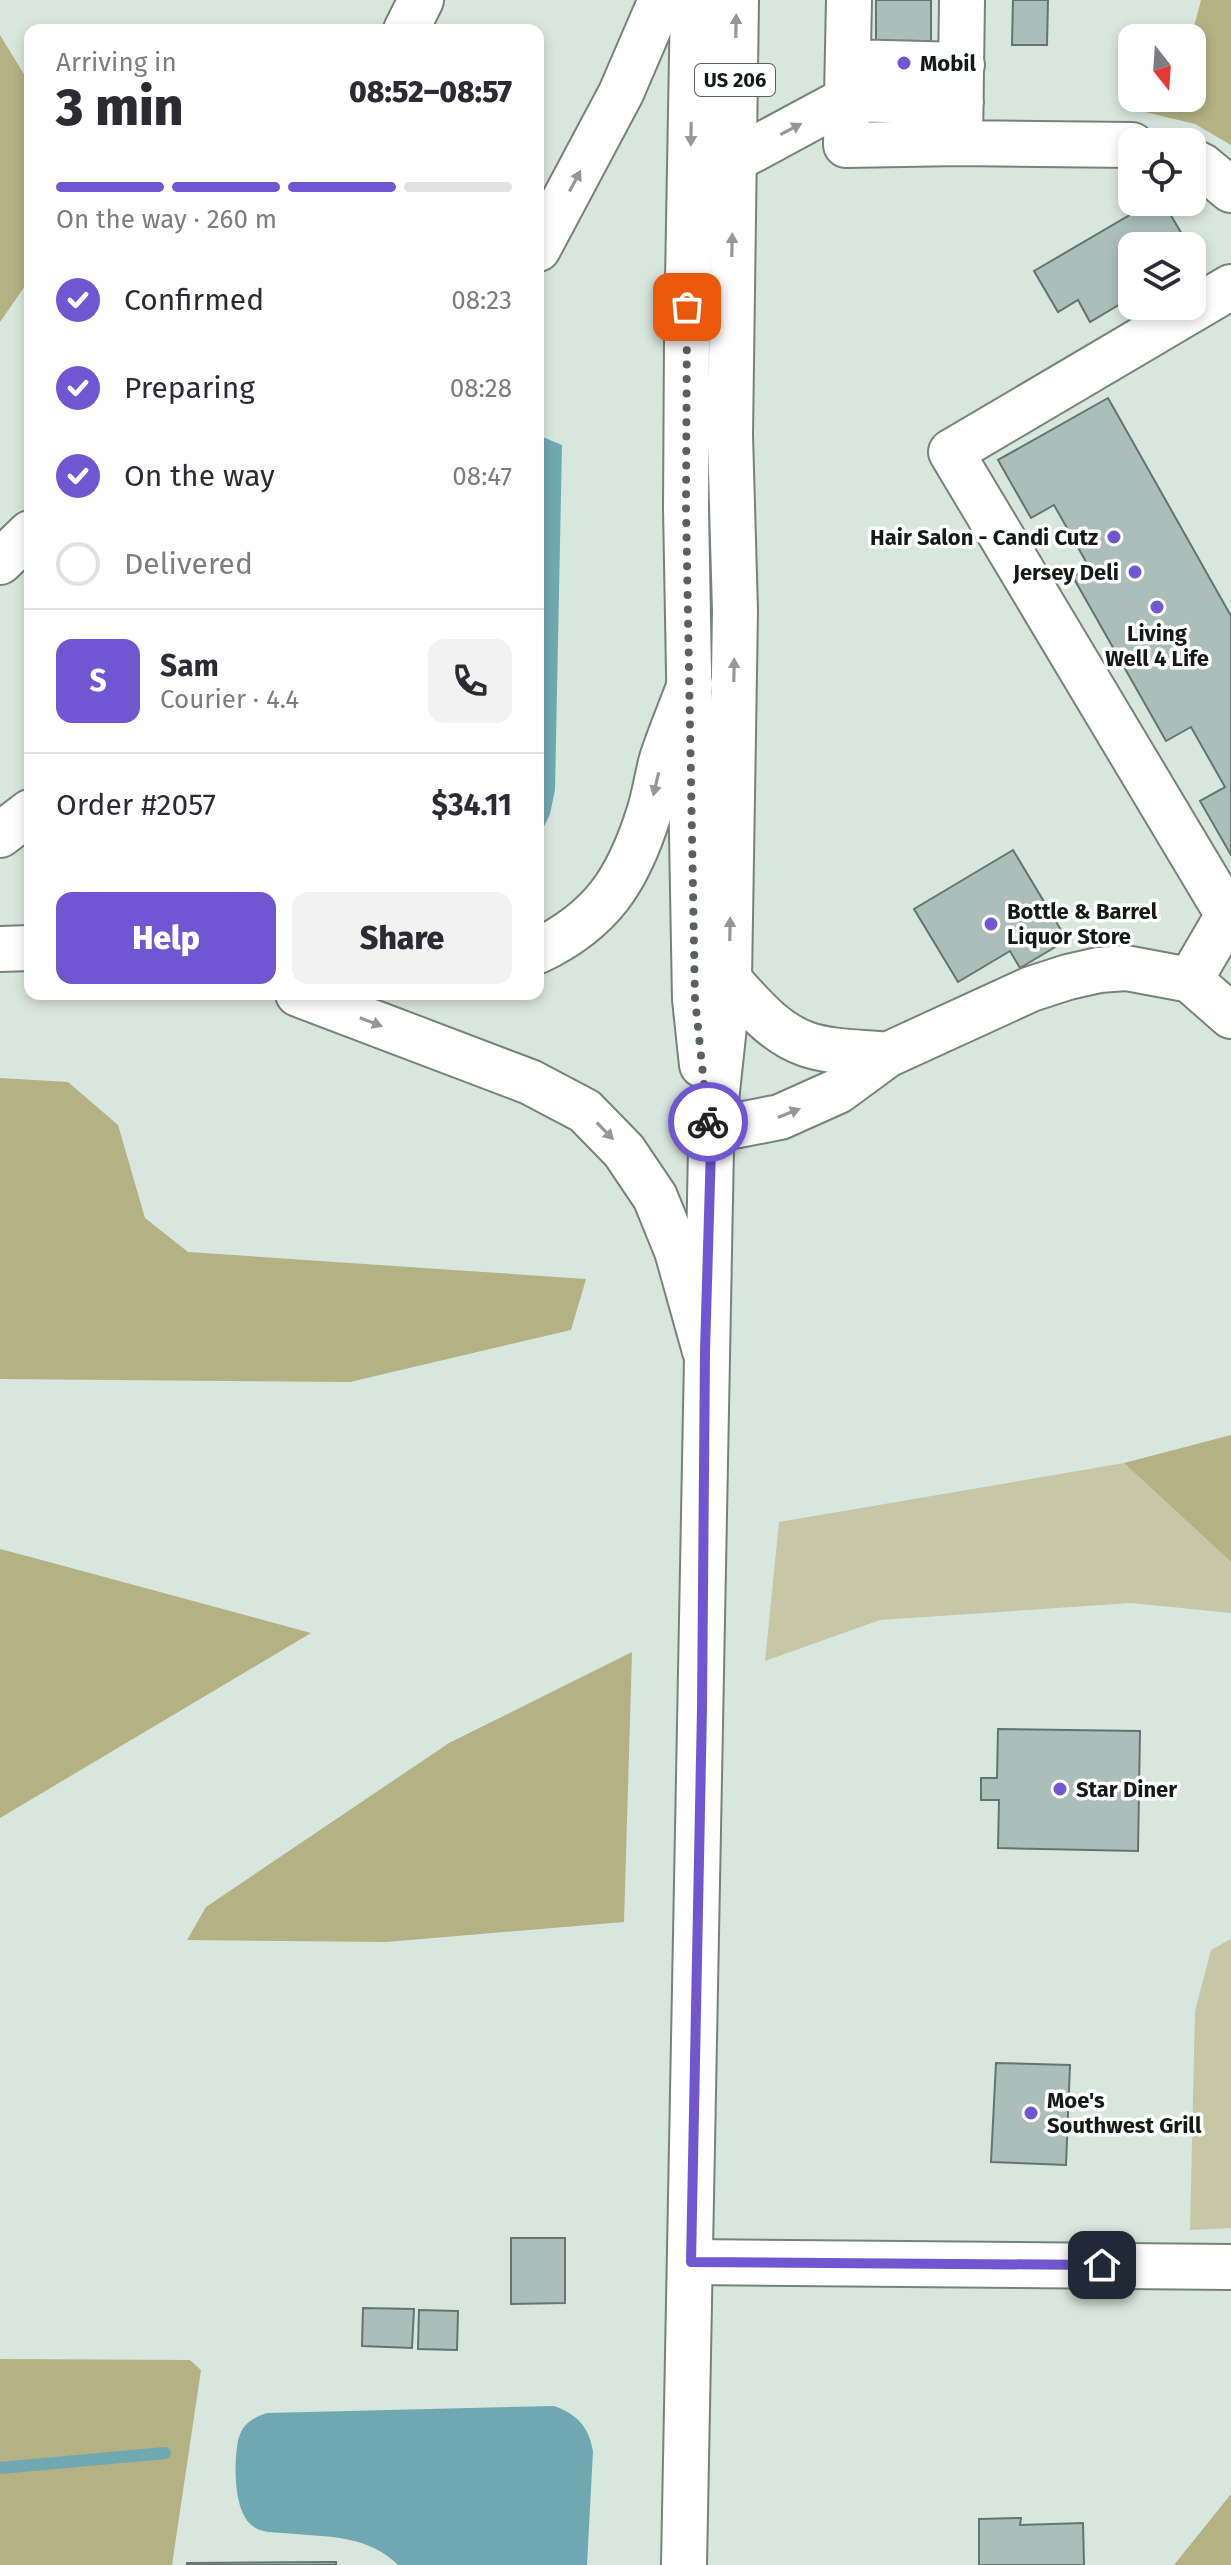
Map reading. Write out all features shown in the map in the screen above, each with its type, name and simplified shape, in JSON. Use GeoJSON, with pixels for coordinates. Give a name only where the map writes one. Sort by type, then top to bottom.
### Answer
{"type":"FeatureCollection","features":[{"type":"Feature","properties":{"kind":"main road"},"geometry":{"type":"LineString","coordinates":[[409,24],[421,0]]}},
{"type":"Feature","properties":{"kind":"main road"},"geometry":{"type":"LineString","coordinates":[[544,238],[614,106],[661,0]]}},
{"type":"Feature","properties":{"kind":"main road","name":"US 206"},"geometry":{"type":"LineString","coordinates":[[693,0],[687,369],[695,999],[712,1138]]}},
{"type":"Feature","properties":{"kind":"main road","name":"US 206"},"geometry":{"type":"LineString","coordinates":[[684,2565],[702,1708],[705,1351],[712,1138],[729,980],[735,611],[730,435],[736,0]]}},
{"type":"Feature","properties":{"kind":"main road"},"geometry":{"type":"LineString","coordinates":[[848,81],[849,0]]}},
{"type":"Feature","properties":{"kind":"main road"},"geometry":{"type":"LineString","coordinates":[[961,103],[962,0]]}},
{"type":"Feature","properties":{"kind":"main road"},"geometry":{"type":"LineString","coordinates":[[734,160],[848,81],[961,103],[1118,142]]}},
{"type":"Feature","properties":{"kind":"main road"},"geometry":{"type":"LineString","coordinates":[[1206,169],[1231,190]]}},
{"type":"Feature","properties":{"kind":"main road"},"geometry":{"type":"LineString","coordinates":[[1190,980],[1228,915],[951,452],[1231,287]]}},
{"type":"Feature","properties":{"kind":"main road"},"geometry":{"type":"LineString","coordinates":[[0,562],[24,539]]}},
{"type":"Feature","properties":{"kind":"main road"},"geometry":{"type":"LineString","coordinates":[[544,948],[572,933],[608,900],[627,871],[690,684]]}},
{"type":"Feature","properties":{"kind":"main road"},"geometry":{"type":"LineString","coordinates":[[0,835],[24,817]]}},
{"type":"Feature","properties":{"kind":"main road"},"geometry":{"type":"LineString","coordinates":[[0,949],[24,948]]}},
{"type":"Feature","properties":{"kind":"main road"},"geometry":{"type":"LineString","coordinates":[[712,1138],[780,1117],[838,1091],[887,1055],[1031,989],[1068,977],[1126,968],[1190,980],[1231,1016]]}},
{"type":"Feature","properties":{"kind":"main road"},"geometry":{"type":"LineString","coordinates":[[729,980],[758,1012],[804,1044],[830,1050],[887,1055]]}},
{"type":"Feature","properties":{"kind":"main road"},"geometry":{"type":"LineString","coordinates":[[314,1000],[530,1082],[585,1111],[624,1151],[655,1197],[677,1251],[705,1351]]}},
{"type":"Feature","properties":{"kind":"main road"},"geometry":{"type":"LineString","coordinates":[[691,2262],[1231,2267]]}},
{"type":"Feature","properties":{"kind":"green space"},"geometry":{"type":"Polygon","coordinates":[[[1124,1463],[1231,1562],[1231,1613],[1131,1603],[880,1620],[765,1661],[779,1522],[1124,1463]]]}},
{"type":"Feature","properties":{"kind":"green space"},"geometry":{"type":"Polygon","coordinates":[[[1231,1939],[1231,2228],[1190,2230],[1195,2011],[1211,1950],[1231,1939]]]}},
{"type":"Feature","properties":{"kind":"shaded area"},"geometry":{"type":"Polygon","coordinates":[[[1201,0],[1231,0],[1231,145],[1206,128],[1145,112],[1206,112],[1206,24],[1195,24],[1201,0]]]}},
{"type":"Feature","properties":{"kind":"shaded area"},"geometry":{"type":"Polygon","coordinates":[[[0,35],[24,74],[24,288],[0,322],[0,35]]]}},
{"type":"Feature","properties":{"kind":"shaded area"},"geometry":{"type":"Polygon","coordinates":[[[0,1078],[68,1082],[118,1125],[145,1218],[188,1252],[586,1279],[571,1330],[350,1382],[0,1379],[0,1078]]]}},
{"type":"Feature","properties":{"kind":"shaded area"},"geometry":{"type":"Polygon","coordinates":[[[1231,1435],[1231,1562],[1124,1463],[1231,1435]]]}},
{"type":"Feature","properties":{"kind":"shaded area"},"geometry":{"type":"Polygon","coordinates":[[[0,1549],[38,1559],[311,1633],[0,1818],[0,1549]]]}},
{"type":"Feature","properties":{"kind":"shaded area"},"geometry":{"type":"Polygon","coordinates":[[[632,1652],[624,1922],[386,1942],[187,1940],[206,1907],[449,1743],[632,1652]]]}},
{"type":"Feature","properties":{"kind":"shaded area"},"geometry":{"type":"Polygon","coordinates":[[[0,2359],[190,2360],[201,2370],[172,2565],[0,2565],[0,2359]]]}},
{"type":"Feature","properties":{"kind":"shaded area"},"geometry":{"type":"Polygon","coordinates":[[[1231,2494],[1231,2565],[1174,2565],[1231,2494]]]}},
{"type":"Feature","properties":{"kind":"water"},"geometry":{"type":"Polygon","coordinates":[[[544,438],[562,445],[555,790],[544,826],[544,438]]]}},
{"type":"Feature","properties":{"kind":"water"},"geometry":{"type":"Polygon","coordinates":[[[554,2406],[581,2422],[593,2451],[587,2565],[398,2565],[373,2547],[359,2542],[261,2530],[247,2521],[242,2512],[237,2490],[238,2440],[246,2425],[267,2413],[554,2406]]]}},
{"type":"Feature","properties":{"kind":"building","name":"Mobil"},"geometry":{"type":"Polygon","coordinates":[[[876,0],[931,0],[931,126],[876,126],[876,0]]]}},
{"type":"Feature","properties":{"kind":"building"},"geometry":{"type":"Polygon","coordinates":[[[1013,0],[1048,0],[1047,45],[1012,45],[1013,0]]]}},
{"type":"Feature","properties":{"kind":"building"},"geometry":{"type":"Polygon","coordinates":[[[1128,216],[1171,216],[1181,232],[1118,232],[1118,305],[1090,322],[1078,300],[1058,312],[1034,271],[1128,216]]]}},
{"type":"Feature","properties":{"kind":"building"},"geometry":{"type":"Polygon","coordinates":[[[1108,398],[1231,616],[1231,855],[1200,801],[1225,787],[1191,727],[1166,741],[1073,577],[1089,567],[1054,505],[1031,518],[998,460],[1108,398]]]}},
{"type":"Feature","properties":{"kind":"building","name":"Bottle & Barrel Liquor Store"},"geometry":{"type":"Polygon","coordinates":[[[1013,850],[1067,940],[1020,968],[1010,951],[958,982],[914,909],[1013,850]]]}},
{"type":"Feature","properties":{"kind":"building","name":"Star Diner"},"geometry":{"type":"Polygon","coordinates":[[[998,1729],[1140,1731],[1138,1851],[998,1848],[999,1800],[981,1800],[981,1778],[997,1778],[998,1729]]]}},
{"type":"Feature","properties":{"kind":"building","name":"Moe's Southwest Grill"},"geometry":{"type":"Polygon","coordinates":[[[996,2063],[1070,2065],[1066,2165],[991,2162],[996,2063]]]}},
{"type":"Feature","properties":{"kind":"building"},"geometry":{"type":"Polygon","coordinates":[[[511,2238],[565,2238],[565,2303],[511,2304],[511,2238]]]}},
{"type":"Feature","properties":{"kind":"building"},"geometry":{"type":"Polygon","coordinates":[[[363,2308],[414,2309],[412,2348],[362,2346],[363,2308]]]}},
{"type":"Feature","properties":{"kind":"building"},"geometry":{"type":"Polygon","coordinates":[[[419,2310],[458,2311],[457,2350],[418,2349],[419,2310]]]}},
{"type":"Feature","properties":{"kind":"building"},"geometry":{"type":"Polygon","coordinates":[[[1021,2518],[1020,2525],[1083,2523],[1084,2565],[979,2565],[979,2519],[1021,2518]]]}},
{"type":"Feature","properties":{"kind":"building"},"geometry":{"type":"Polygon","coordinates":[[[336,2562],[336,2565],[187,2565],[187,2563],[336,2562]]]}},
{"type":"Feature","properties":{"kind":"waterway"},"geometry":{"type":"LineString","coordinates":[[0,2468],[165,2453]]}},
{"type":"Feature","properties":{"kind":"way so far"},"geometry":{"type":"LineString","coordinates":[[687,307],[686,508],[692,896],[695,999],[708,1122]]}},
{"type":"Feature","properties":{"kind":"place","name":"Mobil"},"geometry":{"type":"Point","coordinates":[904,63]}},
{"type":"Feature","properties":{"kind":"place","name":"Hair Salon - Candi Cutz"},"geometry":{"type":"Point","coordinates":[1114,537]}},
{"type":"Feature","properties":{"kind":"place","name":"Jersey Deli"},"geometry":{"type":"Point","coordinates":[1135,572]}},
{"type":"Feature","properties":{"kind":"place","name":"Living Well 4 Life"},"geometry":{"type":"Point","coordinates":[1157,607]}},
{"type":"Feature","properties":{"kind":"place","name":"Bottle & Barrel Liquor Store"},"geometry":{"type":"Point","coordinates":[991,924]}},
{"type":"Feature","properties":{"kind":"place","name":"Star Diner"},"geometry":{"type":"Point","coordinates":[1060,1789]}},
{"type":"Feature","properties":{"kind":"place","name":"Moe's Southwest Grill"},"geometry":{"type":"Point","coordinates":[1031,2113]}},
{"type":"Feature","properties":{"kind":"route"},"geometry":{"type":"LineString","coordinates":[[708,1122],[711,1147],[691,2262],[1102,2265]]}}]}
